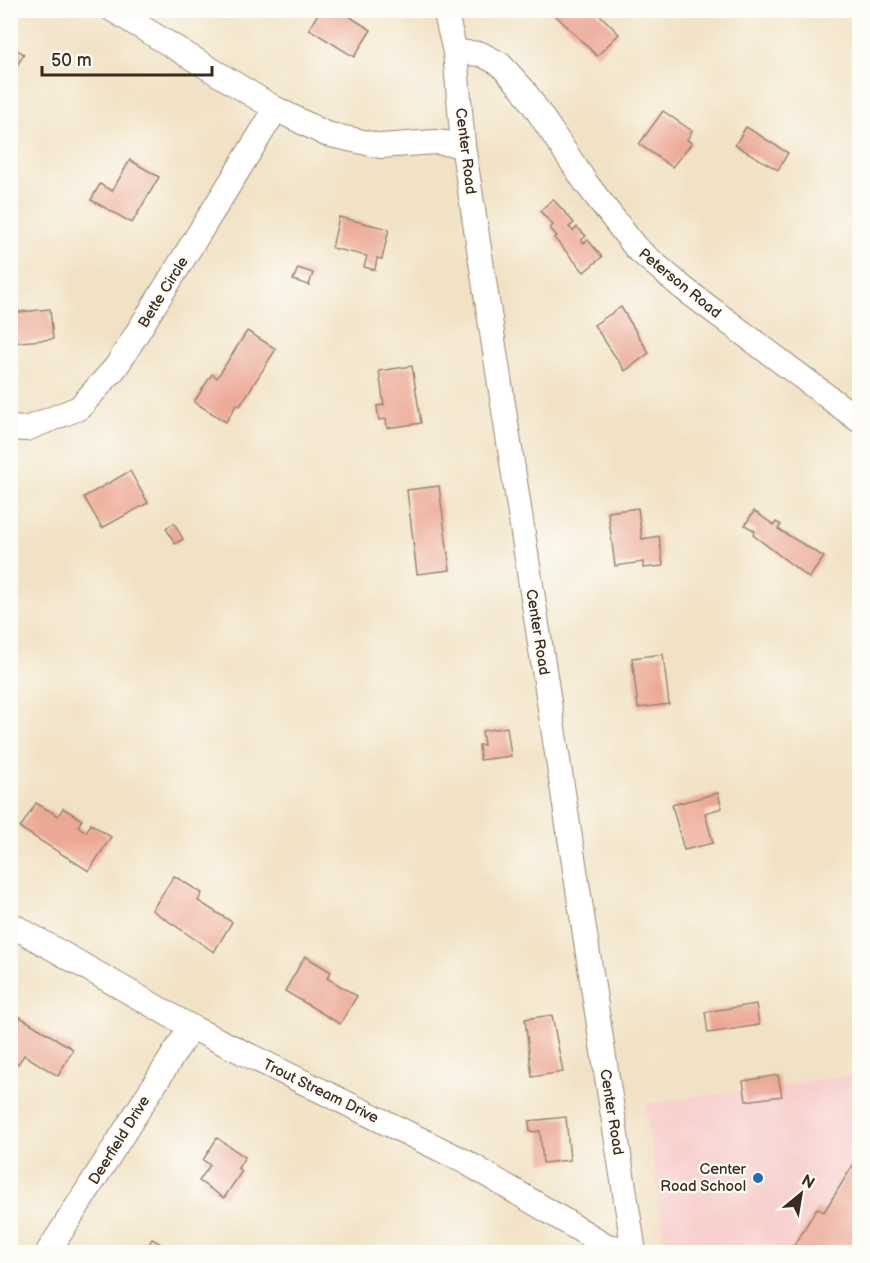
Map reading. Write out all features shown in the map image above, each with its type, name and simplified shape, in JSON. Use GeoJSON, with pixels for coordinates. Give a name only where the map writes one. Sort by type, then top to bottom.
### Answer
{"type":"FeatureCollection","features":[{"type":"Feature","properties":{"kind":"street"},"geometry":{"type":"LineString","coordinates":[[112,10],[276,109],[326,134],[381,146],[435,142],[463,145]]}},
{"type":"Feature","properties":{"kind":"street","name":"Center Road"},"geometry":{"type":"LineString","coordinates":[[445,10],[455,52],[463,145],[633,1251]]}},
{"type":"Feature","properties":{"kind":"street","name":"Peterson Road"},"geometry":{"type":"LineString","coordinates":[[455,52],[481,54],[500,64],[523,89],[586,183],[636,248],[691,294],[860,421]]}},
{"type":"Feature","properties":{"kind":"street","name":"Bette Circle"},"geometry":{"type":"LineString","coordinates":[[10,428],[26,429],[79,408],[116,367],[276,109]]}},
{"type":"Feature","properties":{"kind":"street","name":"Trout Stream Drive"},"geometry":{"type":"LineString","coordinates":[[10,924],[191,1027],[464,1161],[607,1246],[633,1251]]}},
{"type":"Feature","properties":{"kind":"street","name":"Deerfield Drive"},"geometry":{"type":"LineString","coordinates":[[48,1252],[191,1027]]}},
{"type":"Feature","properties":{"kind":"shaded area","name":"Center Road School"},"geometry":{"type":"Polygon","coordinates":[[[859,1074],[859,1252],[666,1252],[645,1104],[859,1074]]]}},
{"type":"Feature","properties":{"kind":"building"},"geometry":{"type":"Polygon","coordinates":[[[320,10],[339,10],[371,30],[354,57],[309,29],[320,10]]]}},
{"type":"Feature","properties":{"kind":"building"},"geometry":{"type":"Polygon","coordinates":[[[554,10],[595,10],[619,34],[597,56],[552,12],[554,10]]]}},
{"type":"Feature","properties":{"kind":"building"},"geometry":{"type":"Polygon","coordinates":[[[10,46],[24,54],[10,77],[10,46]]]}},
{"type":"Feature","properties":{"kind":"building"},"geometry":{"type":"Polygon","coordinates":[[[663,111],[692,131],[687,140],[692,143],[672,167],[639,144],[663,111]]]}},
{"type":"Feature","properties":{"kind":"building"},"geometry":{"type":"Polygon","coordinates":[[[746,127],[788,153],[778,170],[735,145],[746,127]]]}},
{"type":"Feature","properties":{"kind":"building"},"geometry":{"type":"Polygon","coordinates":[[[130,160],[159,177],[132,223],[91,200],[100,184],[112,191],[130,160]]]}},
{"type":"Feature","properties":{"kind":"building"},"geometry":{"type":"Polygon","coordinates":[[[553,199],[574,223],[569,227],[573,231],[577,227],[586,236],[581,240],[584,243],[588,240],[602,257],[584,272],[554,238],[557,236],[550,228],[553,225],[540,211],[553,199]]]}},
{"type":"Feature","properties":{"kind":"building"},"geometry":{"type":"Polygon","coordinates":[[[339,217],[389,229],[382,259],[377,258],[375,270],[364,267],[367,256],[332,248],[339,217]]]}},
{"type":"Feature","properties":{"kind":"building"},"geometry":{"type":"Polygon","coordinates":[[[298,268],[313,273],[309,285],[293,280],[298,268]]]}},
{"type":"Feature","properties":{"kind":"building"},"geometry":{"type":"Polygon","coordinates":[[[621,307],[649,353],[625,371],[594,325],[621,307]]]}},
{"type":"Feature","properties":{"kind":"building"},"geometry":{"type":"Polygon","coordinates":[[[50,309],[53,339],[10,343],[10,313],[50,309]]]}},
{"type":"Feature","properties":{"kind":"building"},"geometry":{"type":"Polygon","coordinates":[[[247,331],[276,349],[240,406],[237,404],[226,422],[194,402],[212,374],[217,378],[247,331]]]}},
{"type":"Feature","properties":{"kind":"building"},"geometry":{"type":"Polygon","coordinates":[[[412,366],[421,423],[387,428],[386,419],[379,420],[377,406],[384,405],[379,371],[412,366]]]}},
{"type":"Feature","properties":{"kind":"building"},"geometry":{"type":"Polygon","coordinates":[[[130,471],[148,503],[102,528],[84,497],[130,471]]]}},
{"type":"Feature","properties":{"kind":"building"},"geometry":{"type":"Polygon","coordinates":[[[439,486],[450,570],[417,574],[407,490],[439,486]]]}},
{"type":"Feature","properties":{"kind":"building"},"geometry":{"type":"Polygon","coordinates":[[[638,508],[642,539],[659,536],[663,566],[643,568],[643,562],[615,566],[608,512],[638,508]]]}},
{"type":"Feature","properties":{"kind":"building"},"geometry":{"type":"Polygon","coordinates":[[[754,511],[774,525],[776,522],[781,525],[778,529],[824,557],[809,578],[753,535],[755,531],[745,525],[754,511]]]}},
{"type":"Feature","properties":{"kind":"building"},"geometry":{"type":"Polygon","coordinates":[[[174,523],[183,539],[175,544],[166,528],[174,523]]]}},
{"type":"Feature","properties":{"kind":"building"},"geometry":{"type":"Polygon","coordinates":[[[663,654],[669,704],[638,708],[632,658],[663,654]]]}},
{"type":"Feature","properties":{"kind":"building"},"geometry":{"type":"Polygon","coordinates":[[[507,727],[511,756],[480,760],[479,745],[484,745],[482,731],[507,727]]]}},
{"type":"Feature","properties":{"kind":"building"},"geometry":{"type":"Polygon","coordinates":[[[718,793],[722,808],[705,813],[713,843],[684,850],[672,805],[718,793]]]}},
{"type":"Feature","properties":{"kind":"building"},"geometry":{"type":"Polygon","coordinates":[[[36,803],[58,816],[63,808],[82,820],[78,826],[86,832],[91,824],[111,837],[89,871],[20,828],[36,803]]]}},
{"type":"Feature","properties":{"kind":"building"},"geometry":{"type":"Polygon","coordinates":[[[174,876],[202,893],[198,901],[232,922],[214,952],[152,910],[174,876]]]}},
{"type":"Feature","properties":{"kind":"building"},"geometry":{"type":"Polygon","coordinates":[[[305,956],[331,972],[327,978],[357,996],[340,1024],[285,991],[305,956]]]}},
{"type":"Feature","properties":{"kind":"building"},"geometry":{"type":"Polygon","coordinates":[[[756,1004],[759,1025],[708,1033],[705,1012],[756,1004]]]}},
{"type":"Feature","properties":{"kind":"building"},"geometry":{"type":"Polygon","coordinates":[[[10,1011],[73,1049],[58,1076],[24,1055],[18,1064],[10,1059],[10,1011]]]}},
{"type":"Feature","properties":{"kind":"building"},"geometry":{"type":"Polygon","coordinates":[[[552,1015],[563,1072],[532,1077],[525,1019],[552,1015]]]}},
{"type":"Feature","properties":{"kind":"building"},"geometry":{"type":"Polygon","coordinates":[[[778,1075],[782,1096],[746,1101],[743,1081],[778,1075]]]}},
{"type":"Feature","properties":{"kind":"building"},"geometry":{"type":"Polygon","coordinates":[[[566,1117],[570,1160],[543,1163],[540,1131],[530,1132],[529,1121],[566,1117]]]}},
{"type":"Feature","properties":{"kind":"building"},"geometry":{"type":"Polygon","coordinates":[[[217,1138],[245,1157],[238,1168],[242,1171],[224,1198],[199,1181],[210,1165],[203,1160],[217,1138]]]}},
{"type":"Feature","properties":{"kind":"building"},"geometry":{"type":"Polygon","coordinates":[[[853,1165],[860,1169],[860,1252],[790,1252],[817,1208],[824,1212],[853,1165]]]}},
{"type":"Feature","properties":{"kind":"building"},"geometry":{"type":"Polygon","coordinates":[[[152,1239],[175,1252],[144,1252],[152,1239]]]}},
{"type":"Feature","properties":{"kind":"place","name":"Center Road School"},"geometry":{"type":"Point","coordinates":[758,1178]}}]}
